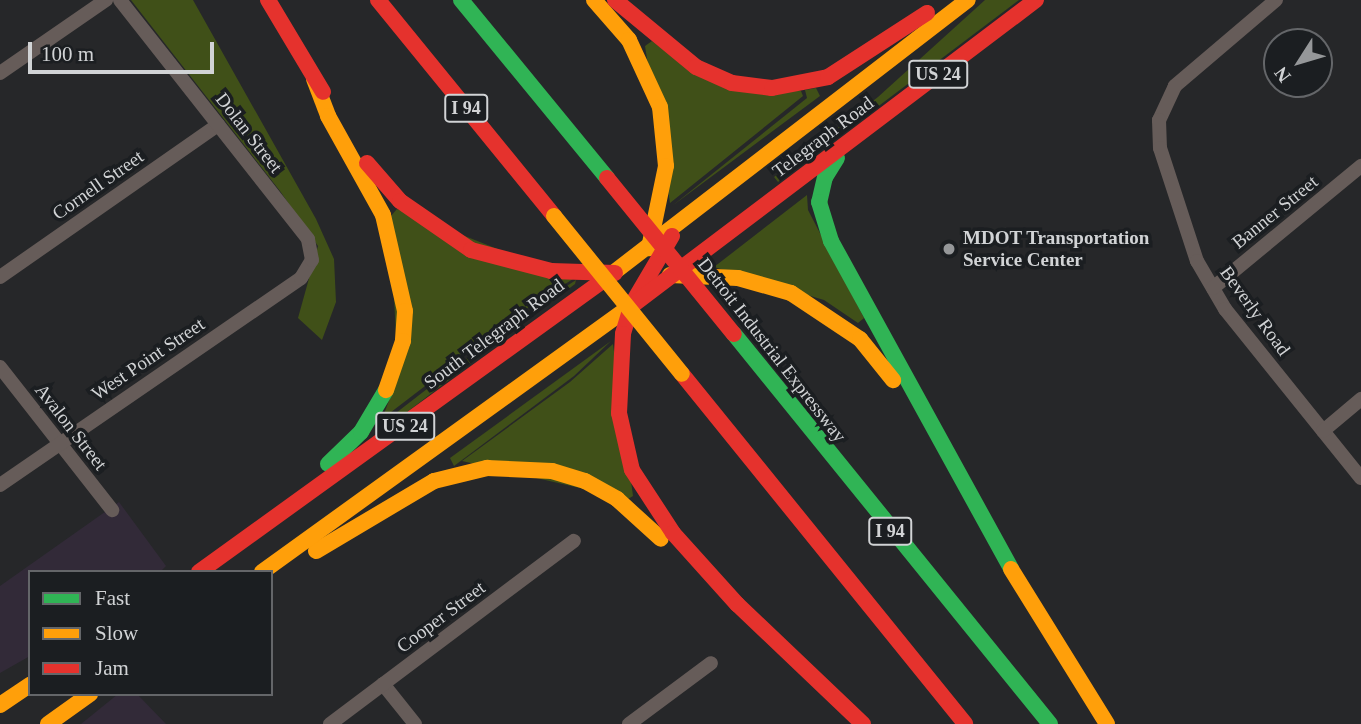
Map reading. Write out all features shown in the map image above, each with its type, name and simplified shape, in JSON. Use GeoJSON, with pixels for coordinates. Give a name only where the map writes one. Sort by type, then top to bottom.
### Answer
{"type":"FeatureCollection","features":[{"type":"Feature","properties":{"kind":"main road"},"geometry":{"type":"LineString","coordinates":[[268,0],[314,79],[382,181],[435,228],[471,250],[512,263],[608,275],[641,273],[738,278],[791,293],[828,314],[872,352],[935,434]]}},
{"type":"Feature","properties":{"kind":"main road","name":"I 94"},"geometry":{"type":"LineString","coordinates":[[378,0],[965,724]]}},
{"type":"Feature","properties":{"kind":"main road","name":"Detroit Industrial Expressway"},"geometry":{"type":"LineString","coordinates":[[461,0],[1051,724]]}},
{"type":"Feature","properties":{"kind":"main road"},"geometry":{"type":"LineString","coordinates":[[594,0],[629,40],[660,107],[666,166],[653,242],[632,303],[618,381],[623,439],[632,470],[673,533],[737,604]]}},
{"type":"Feature","properties":{"kind":"main road"},"geometry":{"type":"LineString","coordinates":[[615,0],[696,67],[732,83],[772,88],[828,77],[946,0]]}},
{"type":"Feature","properties":{"kind":"main road","name":"Telegraph Road"},"geometry":{"type":"LineString","coordinates":[[608,275],[694,212],[968,0]]}},
{"type":"Feature","properties":{"kind":"main road","name":"Telegraph Road"},"geometry":{"type":"LineString","coordinates":[[632,303],[676,274],[842,150],[1036,0]]}},
{"type":"Feature","properties":{"kind":"main road"},"geometry":{"type":"LineString","coordinates":[[200,570],[338,456],[361,432],[386,392],[403,341],[405,311],[393,241],[314,79]]}},
{"type":"Feature","properties":{"kind":"main road"},"geometry":{"type":"LineString","coordinates":[[842,150],[821,190],[821,216],[996,546],[1107,724]]}},
{"type":"Feature","properties":{"kind":"main road"},"geometry":{"type":"LineString","coordinates":[[593,333],[694,212]]}},
{"type":"Feature","properties":{"kind":"main road"},"geometry":{"type":"LineString","coordinates":[[569,304],[641,273],[686,258],[718,241]]}},
{"type":"Feature","properties":{"kind":"main road","name":"South Telegraph Road"},"geometry":{"type":"LineString","coordinates":[[201,570],[453,392],[608,275]]}},
{"type":"Feature","properties":{"kind":"main road","name":"US 24"},"geometry":{"type":"LineString","coordinates":[[265,570],[632,303]]}},
{"type":"Feature","properties":{"kind":"main road"},"geometry":{"type":"LineString","coordinates":[[273,575],[434,481],[462,472],[523,467],[585,481],[617,499],[737,604],[863,724]]}},
{"type":"Feature","properties":{"kind":"main road"},"geometry":{"type":"LineString","coordinates":[[0,705],[28,686]]}},
{"type":"Feature","properties":{"kind":"main road"},"geometry":{"type":"LineString","coordinates":[[48,724],[87,696]]}},
{"type":"Feature","properties":{"kind":"street"},"geometry":{"type":"LineString","coordinates":[[0,73],[106,0]]}},
{"type":"Feature","properties":{"kind":"street","name":"Dolan Street"},"geometry":{"type":"LineString","coordinates":[[120,0],[308,239],[312,260]]}},
{"type":"Feature","properties":{"kind":"street","name":"Beverly Road"},"geometry":{"type":"LineString","coordinates":[[1276,0],[1182,79],[1164,103],[1159,120],[1160,148],[1181,220],[1213,288],[1361,478]]}},
{"type":"Feature","properties":{"kind":"street","name":"Cornell Street"},"geometry":{"type":"LineString","coordinates":[[0,277],[218,125]]}},
{"type":"Feature","properties":{"kind":"street","name":"Banner Street"},"geometry":{"type":"LineString","coordinates":[[1213,288],[1361,166]]}},
{"type":"Feature","properties":{"kind":"street","name":"West Point Street"},"geometry":{"type":"LineString","coordinates":[[0,485],[301,278],[312,260]]}},
{"type":"Feature","properties":{"kind":"street","name":"Avalon Street"},"geometry":{"type":"LineString","coordinates":[[0,367],[112,510]]}},
{"type":"Feature","properties":{"kind":"street"},"geometry":{"type":"LineString","coordinates":[[1323,431],[1361,399]]}},
{"type":"Feature","properties":{"kind":"street","name":"Cooper Street"},"geometry":{"type":"LineString","coordinates":[[330,724],[575,541]]}},
{"type":"Feature","properties":{"kind":"street"},"geometry":{"type":"LineString","coordinates":[[629,724],[710,663]]}},
{"type":"Feature","properties":{"kind":"street"},"geometry":{"type":"LineString","coordinates":[[383,684],[415,724]]}},
{"type":"Feature","properties":{"kind":"shaded area"},"geometry":{"type":"Polygon","coordinates":[[[119,502],[166,566],[162,570],[28,570],[28,657],[0,673],[0,586],[119,502]]]}},
{"type":"Feature","properties":{"kind":"shaded area"},"geometry":{"type":"Polygon","coordinates":[[[116,696],[139,696],[166,724],[81,724],[116,696]]]}},
{"type":"Feature","properties":{"kind":"green space"},"geometry":{"type":"Polygon","coordinates":[[[131,0],[193,0],[316,219],[334,259],[336,302],[322,340],[298,318],[318,246],[280,191],[131,0]]]}},
{"type":"Feature","properties":{"kind":"green space"},"geometry":{"type":"Polygon","coordinates":[[[985,0],[1019,0],[778,182],[774,177],[878,97],[985,0]]]}},
{"type":"Feature","properties":{"kind":"green space"},"geometry":{"type":"Polygon","coordinates":[[[652,41],[682,64],[801,91],[803,96],[670,203],[645,46],[652,41]]]}},
{"type":"Feature","properties":{"kind":"green space"},"geometry":{"type":"Polygon","coordinates":[[[816,88],[820,96],[672,206],[807,98],[805,90],[816,88]]]}},
{"type":"Feature","properties":{"kind":"green space"},"geometry":{"type":"Polygon","coordinates":[[[807,195],[808,210],[864,318],[858,323],[824,300],[714,267],[807,195]]]}},
{"type":"Feature","properties":{"kind":"green space"},"geometry":{"type":"Polygon","coordinates":[[[397,209],[573,279],[523,311],[382,419],[398,377],[390,217],[397,209]]]}},
{"type":"Feature","properties":{"kind":"green space"},"geometry":{"type":"Polygon","coordinates":[[[576,280],[575,284],[382,431],[375,422],[383,423],[524,314],[576,280]]]}},
{"type":"Feature","properties":{"kind":"green space"},"geometry":{"type":"Polygon","coordinates":[[[611,341],[574,376],[454,466],[450,458],[611,341]]]}},
{"type":"Feature","properties":{"kind":"green space"},"geometry":{"type":"Polygon","coordinates":[[[613,344],[633,496],[628,499],[462,461],[570,382],[613,344]]]}},
{"type":"Feature","properties":{"kind":"traffic: fast"},"geometry":{"type":"LineString","coordinates":[[461,0],[607,178]]}},
{"type":"Feature","properties":{"kind":"traffic: fast"},"geometry":{"type":"LineString","coordinates":[[837,158],[825,177],[819,202],[831,241],[1011,569]]}},
{"type":"Feature","properties":{"kind":"traffic: fast"},"geometry":{"type":"LineString","coordinates":[[734,334],[1050,724]]}},
{"type":"Feature","properties":{"kind":"traffic: fast"},"geometry":{"type":"LineString","coordinates":[[328,464],[361,432],[386,390]]}},
{"type":"Feature","properties":{"kind":"traffic: slow"},"geometry":{"type":"LineString","coordinates":[[594,0],[629,40],[660,107],[666,166],[649,248]]}},
{"type":"Feature","properties":{"kind":"traffic: slow"},"geometry":{"type":"LineString","coordinates":[[604,280],[968,0]]}},
{"type":"Feature","properties":{"kind":"traffic: slow"},"geometry":{"type":"LineString","coordinates":[[314,79],[328,116],[383,215],[405,311],[403,341],[386,390]]}},
{"type":"Feature","properties":{"kind":"traffic: slow"},"geometry":{"type":"LineString","coordinates":[[554,216],[682,374]]}},
{"type":"Feature","properties":{"kind":"traffic: slow"},"geometry":{"type":"LineString","coordinates":[[670,275],[738,278],[791,293],[860,339],[893,380]]}},
{"type":"Feature","properties":{"kind":"traffic: slow"},"geometry":{"type":"LineString","coordinates":[[265,570],[634,304]]}},
{"type":"Feature","properties":{"kind":"traffic: slow"},"geometry":{"type":"LineString","coordinates":[[316,551],[434,481],[487,468],[552,471],[585,481],[617,499],[661,539]]}},
{"type":"Feature","properties":{"kind":"traffic: slow"},"geometry":{"type":"LineString","coordinates":[[1011,569],[1107,724]]}},
{"type":"Feature","properties":{"kind":"traffic: slow"},"geometry":{"type":"LineString","coordinates":[[0,705],[28,686]]}},
{"type":"Feature","properties":{"kind":"traffic: slow"},"geometry":{"type":"LineString","coordinates":[[48,724],[87,696]]}},
{"type":"Feature","properties":{"kind":"traffic: jam"},"geometry":{"type":"LineString","coordinates":[[268,0],[323,92]]}},
{"type":"Feature","properties":{"kind":"traffic: jam"},"geometry":{"type":"LineString","coordinates":[[378,0],[554,216]]}},
{"type":"Feature","properties":{"kind":"traffic: jam"},"geometry":{"type":"LineString","coordinates":[[615,0],[696,67],[732,83],[772,88],[828,77],[927,13]]}},
{"type":"Feature","properties":{"kind":"traffic: jam"},"geometry":{"type":"LineString","coordinates":[[634,304],[1036,0]]}},
{"type":"Feature","properties":{"kind":"traffic: jam"},"geometry":{"type":"LineString","coordinates":[[367,163],[400,201],[471,250],[551,271],[615,273]]}},
{"type":"Feature","properties":{"kind":"traffic: jam"},"geometry":{"type":"LineString","coordinates":[[607,178],[734,334]]}},
{"type":"Feature","properties":{"kind":"traffic: jam"},"geometry":{"type":"LineString","coordinates":[[672,236],[632,304],[623,334],[619,413],[632,470],[673,533],[737,604],[863,724]]}},
{"type":"Feature","properties":{"kind":"traffic: jam"},"geometry":{"type":"LineString","coordinates":[[202,570],[604,280]]}},
{"type":"Feature","properties":{"kind":"traffic: jam"},"geometry":{"type":"LineString","coordinates":[[682,374],[965,724]]}},
{"type":"Feature","properties":{"kind":"place","name":"MDOT Transportation Service Center"},"geometry":{"type":"Point","coordinates":[949,249]}}]}
